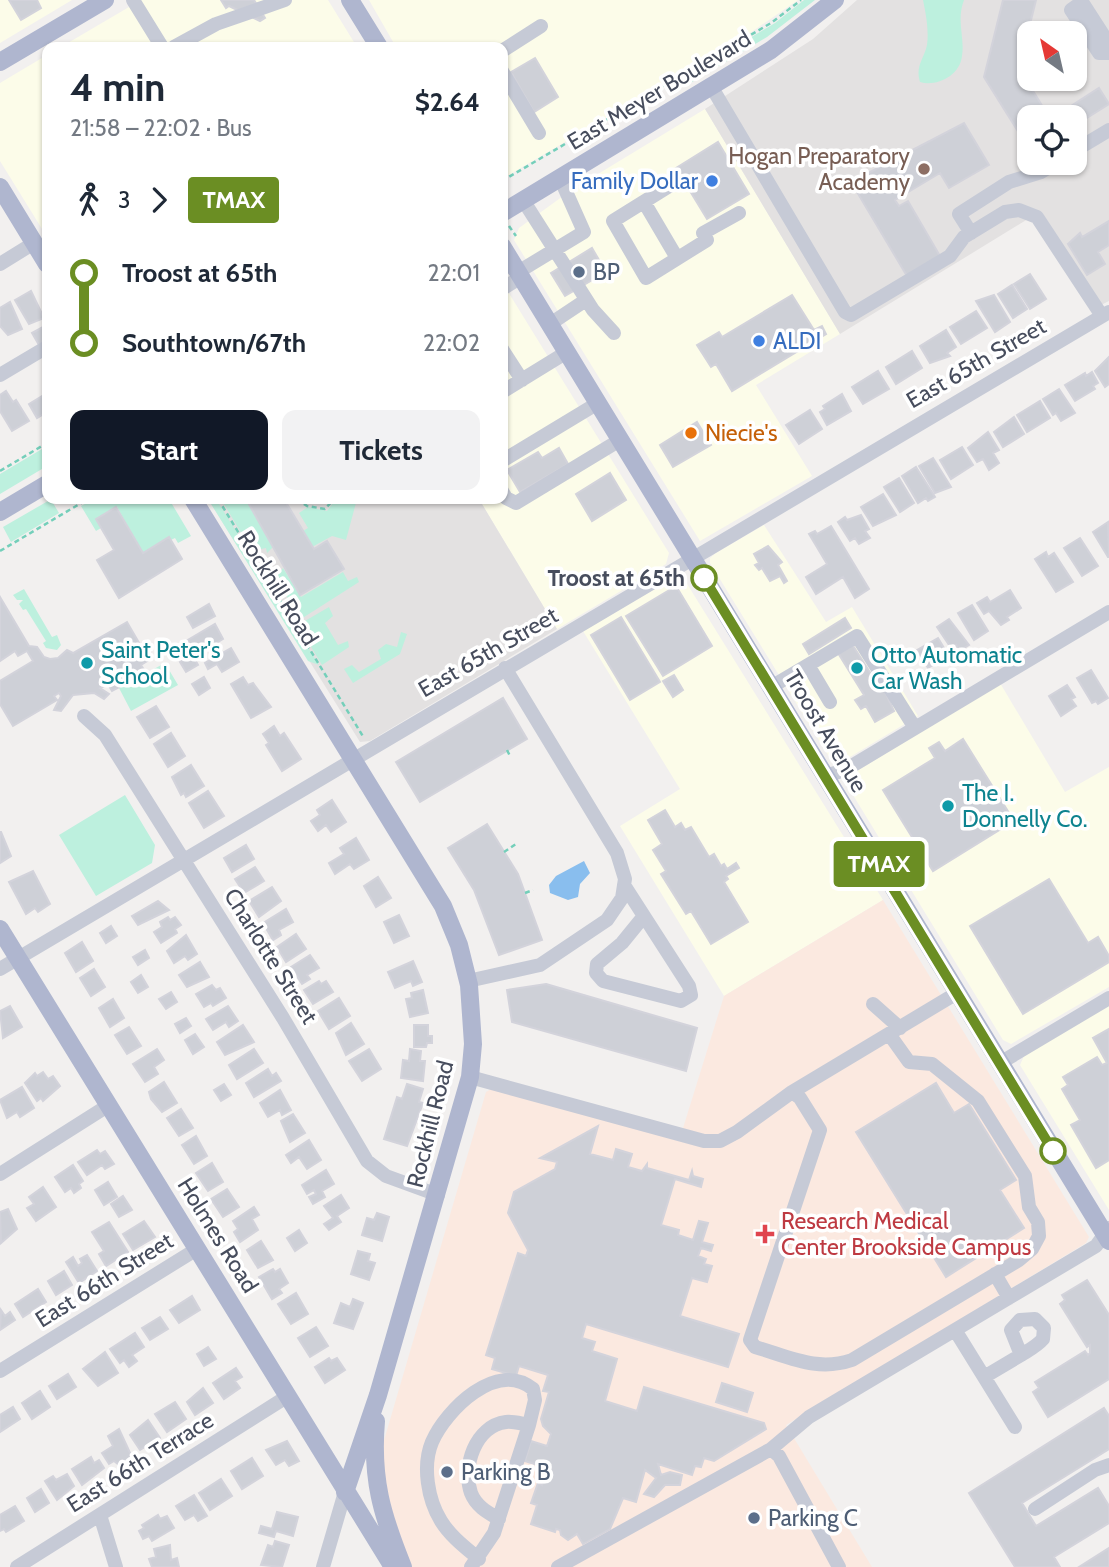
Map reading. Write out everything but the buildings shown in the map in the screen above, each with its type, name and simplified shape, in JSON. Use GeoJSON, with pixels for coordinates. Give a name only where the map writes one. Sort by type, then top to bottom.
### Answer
{"type":"FeatureCollection","features":[{"type":"Feature","properties":{"kind":"main road"},"geometry":{"type":"LineString","coordinates":[[0,62],[105,0]]}},
{"type":"Feature","properties":{"kind":"main road"},"geometry":{"type":"LineString","coordinates":[[350,0],[376,42]]}},
{"type":"Feature","properties":{"kind":"main road","name":"East Meyer Boulevard"},"geometry":{"type":"LineString","coordinates":[[508,209],[780,44],[835,0]]}},
{"type":"Feature","properties":{"kind":"main road"},"geometry":{"type":"LineString","coordinates":[[0,187],[42,256]]}},
{"type":"Feature","properties":{"kind":"main road","name":"Troost Avenue"},"geometry":{"type":"LineString","coordinates":[[508,256],[957,993],[1108,1235]]}},
{"type":"Feature","properties":{"kind":"main road"},"geometry":{"type":"LineString","coordinates":[[0,512],[42,487]]}},
{"type":"Feature","properties":{"kind":"main road","name":"Rockhill Road"},"geometry":{"type":"LineString","coordinates":[[196,504],[354,757],[443,906],[459,945],[468,981],[473,1044],[470,1077],[378,1395],[345,1492]]}},
{"type":"Feature","properties":{"kind":"main road","name":"Holmes Road"},"geometry":{"type":"LineString","coordinates":[[0,929],[393,1567]]}},
{"type":"Feature","properties":{"kind":"main road"},"geometry":{"type":"LineString","coordinates":[[378,1395],[373,1451],[376,1489],[403,1567]]}},
{"type":"Feature","properties":{"kind":"street"},"geometry":{"type":"LineString","coordinates":[[133,0],[159,42]]}},
{"type":"Feature","properties":{"kind":"street"},"geometry":{"type":"LineString","coordinates":[[183,42],[216,24],[285,0]]}},
{"type":"Feature","properties":{"kind":"street"},"geometry":{"type":"LineString","coordinates":[[1109,44],[1082,2],[1071,10],[1100,53],[1109,53]]}},
{"type":"Feature","properties":{"kind":"street"},"geometry":{"type":"LineString","coordinates":[[508,47],[541,26]]}},
{"type":"Feature","properties":{"kind":"street"},"geometry":{"type":"LineString","coordinates":[[508,81],[539,133]]}},
{"type":"Feature","properties":{"kind":"street"},"geometry":{"type":"LineString","coordinates":[[711,86],[845,312],[851,315],[950,256],[971,233],[1005,212],[1019,209],[1037,217],[1105,314]]}},
{"type":"Feature","properties":{"kind":"street"},"geometry":{"type":"LineString","coordinates":[[1087,143],[1109,130]]}},
{"type":"Feature","properties":{"kind":"street"},"geometry":{"type":"LineString","coordinates":[[971,233],[960,214],[1009,182],[1031,175]]}},
{"type":"Feature","properties":{"kind":"street"},"geometry":{"type":"LineString","coordinates":[[508,284],[584,232],[560,178]]}},
{"type":"Feature","properties":{"kind":"street"},"geometry":{"type":"LineString","coordinates":[[674,184],[613,220],[646,278],[738,213]]}},
{"type":"Feature","properties":{"kind":"street"},"geometry":{"type":"LineString","coordinates":[[523,200],[586,300],[614,332]]}},
{"type":"Feature","properties":{"kind":"street"},"geometry":{"type":"LineString","coordinates":[[644,202],[677,258]]}},
{"type":"Feature","properties":{"kind":"street"},"geometry":{"type":"LineString","coordinates":[[0,264],[34,243]]}},
{"type":"Feature","properties":{"kind":"street"},"geometry":{"type":"LineString","coordinates":[[550,324],[586,300]]}},
{"type":"Feature","properties":{"kind":"street","name":"East 65th Street"},"geometry":{"type":"LineString","coordinates":[[0,969],[1105,314]]}},
{"type":"Feature","properties":{"kind":"street"},"geometry":{"type":"LineString","coordinates":[[0,375],[42,350]]}},
{"type":"Feature","properties":{"kind":"street"},"geometry":{"type":"LineString","coordinates":[[508,388],[567,352]]}},
{"type":"Feature","properties":{"kind":"street"},"geometry":{"type":"LineString","coordinates":[[508,358],[522,380]]}},
{"type":"Feature","properties":{"kind":"street"},"geometry":{"type":"LineString","coordinates":[[508,457],[598,403]]}},
{"type":"Feature","properties":{"kind":"street"},"geometry":{"type":"LineString","coordinates":[[508,499],[516,503],[621,440]]}},
{"type":"Feature","properties":{"kind":"street"},"geometry":{"type":"LineString","coordinates":[[825,776],[845,770],[1109,612]]}},
{"type":"Feature","properties":{"kind":"street"},"geometry":{"type":"LineString","coordinates":[[771,687],[857,636],[915,728]]}},
{"type":"Feature","properties":{"kind":"street"},"geometry":{"type":"LineString","coordinates":[[808,665],[830,702]]}},
{"type":"Feature","properties":{"kind":"street"},"geometry":{"type":"LineString","coordinates":[[505,668],[617,853],[624,885],[644,916],[689,986],[691,995],[687,999],[681,1001],[603,981],[596,973],[597,964],[622,943],[644,916]]}},
{"type":"Feature","properties":{"kind":"street","name":"Charlotte Street"},"geometry":{"type":"LineString","coordinates":[[84,716],[105,735],[184,859],[283,1018],[367,1161],[386,1176],[438,1195]]}},
{"type":"Feature","properties":{"kind":"street"},"geometry":{"type":"LineString","coordinates":[[468,981],[540,965],[607,920],[622,898],[624,885]]}},
{"type":"Feature","properties":{"kind":"street"},"geometry":{"type":"LineString","coordinates":[[470,1077],[704,1141],[720,1141],[737,1132],[792,1092],[957,993]]}},
{"type":"Feature","properties":{"kind":"street"},"geometry":{"type":"LineString","coordinates":[[1000,1063],[1109,998]]}},
{"type":"Feature","properties":{"kind":"street"},"geometry":{"type":"LineString","coordinates":[[792,1092],[800,1098],[820,1130],[750,1340],[755,1347],[820,1366],[832,1367],[852,1360],[1032,1249],[1039,1236],[1038,1222],[1029,1207],[1025,1176],[978,1101],[932,1064],[909,1062],[895,1031],[873,1004]]}},
{"type":"Feature","properties":{"kind":"street"},"geometry":{"type":"LineString","coordinates":[[0,1174],[109,1105]]}},
{"type":"Feature","properties":{"kind":"street"},"geometry":{"type":"LineString","coordinates":[[558,1567],[771,1448],[809,1417],[1096,1247],[1108,1235]]}},
{"type":"Feature","properties":{"kind":"street","name":"East 66th Street"},"geometry":{"type":"LineString","coordinates":[[0,1371],[197,1249]]}},
{"type":"Feature","properties":{"kind":"street"},"geometry":{"type":"LineString","coordinates":[[995,1273],[1009,1298]]}},
{"type":"Feature","properties":{"kind":"street"},"geometry":{"type":"LineString","coordinates":[[955,1330],[1015,1427]]}},
{"type":"Feature","properties":{"kind":"street"},"geometry":{"type":"LineString","coordinates":[[984,1377],[1021,1355]]}},
{"type":"Feature","properties":{"kind":"street"},"geometry":{"type":"LineString","coordinates":[[525,1382],[533,1389],[535,1400],[529,1425],[499,1520],[475,1563],[441,1521],[431,1499],[427,1471],[431,1444],[444,1421],[460,1404],[480,1388],[492,1384],[525,1382]]}},
{"type":"Feature","properties":{"kind":"street","name":"East 66th Terrace"},"geometry":{"type":"LineString","coordinates":[[17,1567],[288,1396]]}},
{"type":"Feature","properties":{"kind":"street"},"geometry":{"type":"LineString","coordinates":[[499,1520],[481,1508],[471,1494],[467,1475],[469,1457],[491,1428],[507,1422],[529,1425]]}},
{"type":"Feature","properties":{"kind":"street"},"geometry":{"type":"LineString","coordinates":[[771,1448],[779,1456],[839,1567]]}},
{"type":"Feature","properties":{"kind":"street"},"geometry":{"type":"LineString","coordinates":[[1035,1509],[1095,1470],[1109,1465]]}},
{"type":"Feature","properties":{"kind":"street","name":"Rockhill Road"},"geometry":{"type":"LineString","coordinates":[[323,1567],[345,1492]]}},
{"type":"Feature","properties":{"kind":"street"},"geometry":{"type":"LineString","coordinates":[[100,1515],[116,1567]]}},
{"type":"Feature","properties":{"kind":"path"},"geometry":{"type":"LineString","coordinates":[[508,177],[771,23],[801,0]]}},
{"type":"Feature","properties":{"kind":"path"},"geometry":{"type":"LineString","coordinates":[[0,471],[42,446]]}},
{"type":"Feature","properties":{"kind":"path"},"geometry":{"type":"LineString","coordinates":[[0,551],[80,504]]}},
{"type":"Feature","properties":{"kind":"path"},"geometry":{"type":"LineString","coordinates":[[221,504],[366,741]]}},
{"type":"Feature","properties":{"kind":"path"},"geometry":{"type":"LineString","coordinates":[[304,504],[325,509],[330,504]]}},
{"type":"Feature","properties":{"kind":"path"},"geometry":{"type":"LineString","coordinates":[[507,750],[510,757]]}},
{"type":"Feature","properties":{"kind":"path"},"geometry":{"type":"LineString","coordinates":[[504,852],[516,844]]}},
{"type":"Feature","properties":{"kind":"path"},"geometry":{"type":"LineString","coordinates":[[525,893],[533,890]]}},
{"type":"Feature","properties":{"kind":"shaded area"},"geometry":{"type":"Polygon","coordinates":[[[0,0],[72,0],[0,43],[0,0]]]}},
{"type":"Feature","properties":{"kind":"shaded area"},"geometry":{"type":"Polygon","coordinates":[[[141,0],[328,0],[354,42],[70,42],[141,0]]]}},
{"type":"Feature","properties":{"kind":"shaded area"},"geometry":{"type":"Polygon","coordinates":[[[369,0],[798,0],[747,35],[508,175],[508,42],[393,42],[369,0]]]}},
{"type":"Feature","properties":{"kind":"shaded area","name":"Hogan Preparatory Academy"},"geometry":{"type":"Polygon","coordinates":[[[857,0],[1109,0],[1109,301],[1101,305],[1041,211],[840,334],[705,109],[813,39],[857,0]]]}},
{"type":"Feature","properties":{"kind":"shaded area"},"geometry":{"type":"Polygon","coordinates":[[[42,58],[42,229],[0,161],[0,83],[42,58]]]}},
{"type":"Feature","properties":{"kind":"shaded area"},"geometry":{"type":"Polygon","coordinates":[[[705,109],[840,334],[756,385],[812,476],[700,541],[514,240],[519,228],[570,191],[705,109]]]}},
{"type":"Feature","properties":{"kind":"shaded area"},"geometry":{"type":"Polygon","coordinates":[[[508,292],[669,553],[666,564],[557,629],[482,504],[508,504],[508,292]]]}},
{"type":"Feature","properties":{"kind":"shaded area"},"geometry":{"type":"Polygon","coordinates":[[[211,504],[482,504],[557,629],[370,741],[360,742],[211,504]]]}},
{"type":"Feature","properties":{"kind":"shaded area"},"geometry":{"type":"Polygon","coordinates":[[[764,525],[826,622],[852,607],[918,716],[840,763],[830,758],[710,563],[710,558],[716,553],[764,525]]]}},
{"type":"Feature","properties":{"kind":"shaded area"},"geometry":{"type":"Polygon","coordinates":[[[677,576],[684,579],[883,900],[724,996],[620,826],[680,789],[583,631],[677,576]]]}},
{"type":"Feature","properties":{"kind":"shaded area"},"geometry":{"type":"Polygon","coordinates":[[[1000,683],[1065,792],[1109,767],[1109,987],[1011,1044],[1003,1040],[845,782],[849,776],[1000,683]]]}},
{"type":"Feature","properties":{"kind":"shaded area","name":"Research Medical Center Brookside Campus"},"geometry":{"type":"Polygon","coordinates":[[[883,900],[1089,1237],[1086,1243],[786,1425],[872,1567],[412,1567],[394,1529],[380,1454],[486,1092],[493,1088],[679,1141],[724,996],[883,900]]]}},
{"type":"Feature","properties":{"kind":"shaded area"},"geometry":{"type":"Polygon","coordinates":[[[1109,1005],[1109,1210],[1020,1065],[1024,1056],[1109,1005]]]}},
{"type":"Feature","properties":{"kind":"green space"},"geometry":{"type":"Polygon","coordinates":[[[804,0],[815,0],[767,37],[687,85],[684,77],[775,23],[804,0]]]}},
{"type":"Feature","properties":{"kind":"green space"},"geometry":{"type":"Polygon","coordinates":[[[923,0],[964,0],[961,15],[963,49],[960,63],[952,74],[933,83],[920,82],[919,76],[919,67],[928,40],[923,0]]]}},
{"type":"Feature","properties":{"kind":"green space"},"geometry":{"type":"Polygon","coordinates":[[[42,449],[42,469],[0,494],[0,474],[42,449]]]}},
{"type":"Feature","properties":{"kind":"green space"},"geometry":{"type":"Polygon","coordinates":[[[43,504],[54,504],[59,513],[11,542],[3,527],[43,504]]]}},
{"type":"Feature","properties":{"kind":"green space"},"geometry":{"type":"Polygon","coordinates":[[[172,504],[191,536],[178,543],[175,538],[143,553],[117,507],[96,519],[101,528],[96,531],[81,506],[172,504]]]}},
{"type":"Feature","properties":{"kind":"green space"},"geometry":{"type":"Polygon","coordinates":[[[211,504],[219,504],[319,665],[308,661],[211,504]]]}},
{"type":"Feature","properties":{"kind":"green space"},"geometry":{"type":"Polygon","coordinates":[[[224,504],[248,504],[274,546],[267,553],[266,548],[252,551],[224,504]]]}},
{"type":"Feature","properties":{"kind":"green space"},"geometry":{"type":"Polygon","coordinates":[[[332,504],[356,504],[346,540],[332,536],[312,547],[303,531],[308,528],[299,513],[308,507],[327,511],[332,504]]]}},
{"type":"Feature","properties":{"kind":"green space"},"geometry":{"type":"Polygon","coordinates":[[[283,568],[301,597],[343,572],[348,581],[357,577],[359,582],[301,619],[275,578],[283,568]]]}},
{"type":"Feature","properties":{"kind":"green space"},"geometry":{"type":"Polygon","coordinates":[[[24,589],[52,637],[57,635],[61,645],[57,650],[46,648],[43,643],[46,641],[26,609],[23,610],[19,604],[23,600],[17,600],[13,595],[24,589]]]}},
{"type":"Feature","properties":{"kind":"green space"},"geometry":{"type":"Polygon","coordinates":[[[329,607],[333,616],[325,623],[338,645],[348,641],[349,647],[322,665],[298,625],[329,607]]]}},
{"type":"Feature","properties":{"kind":"green space"},"geometry":{"type":"Polygon","coordinates":[[[401,632],[407,634],[400,654],[353,683],[344,669],[352,665],[359,672],[381,659],[378,650],[386,644],[397,647],[401,632]]]}},
{"type":"Feature","properties":{"kind":"green space"},"geometry":{"type":"Polygon","coordinates":[[[165,663],[178,685],[131,711],[119,688],[165,663]]]}},
{"type":"Feature","properties":{"kind":"green space"},"geometry":{"type":"Polygon","coordinates":[[[125,795],[155,845],[152,863],[96,896],[59,835],[125,795]]]}},
{"type":"Feature","properties":{"kind":"water"},"geometry":{"type":"Polygon","coordinates":[[[584,861],[590,873],[580,884],[578,897],[568,900],[550,893],[549,885],[556,876],[584,861]]]}},
{"type":"Feature","properties":{"kind":"bus line","name":"TMAX"},"geometry":{"type":"LineString","coordinates":[[704,578],[1053,1151]]}},
{"type":"Feature","properties":{"kind":"place","name":"Hogan Preparatory Academy"},"geometry":{"type":"Point","coordinates":[924,169]}},
{"type":"Feature","properties":{"kind":"place","name":"Family Dollar"},"geometry":{"type":"Point","coordinates":[712,181]}},
{"type":"Feature","properties":{"kind":"place","name":"BP"},"geometry":{"type":"Point","coordinates":[579,272]}},
{"type":"Feature","properties":{"kind":"place","name":"ALDI"},"geometry":{"type":"Point","coordinates":[759,341]}},
{"type":"Feature","properties":{"kind":"place","name":"Niecie's"},"geometry":{"type":"Point","coordinates":[691,433]}},
{"type":"Feature","properties":{"kind":"place","name":"Troost at 65th"},"geometry":{"type":"Point","coordinates":[704,578]}},
{"type":"Feature","properties":{"kind":"place","name":"Saint Peter's School"},"geometry":{"type":"Point","coordinates":[87,663]}},
{"type":"Feature","properties":{"kind":"place","name":"Otto Automatic Car Wash"},"geometry":{"type":"Point","coordinates":[857,668]}},
{"type":"Feature","properties":{"kind":"place","name":"The I. Donnelly Co."},"geometry":{"type":"Point","coordinates":[948,806]}},
{"type":"Feature","properties":{"kind":"place","name":"Research Medical Center Brookside Campus"},"geometry":{"type":"Point","coordinates":[765,1234]}},
{"type":"Feature","properties":{"kind":"place","name":"Parking B"},"geometry":{"type":"Point","coordinates":[447,1472]}},
{"type":"Feature","properties":{"kind":"place","name":"Parking C"},"geometry":{"type":"Point","coordinates":[754,1518]}}]}
